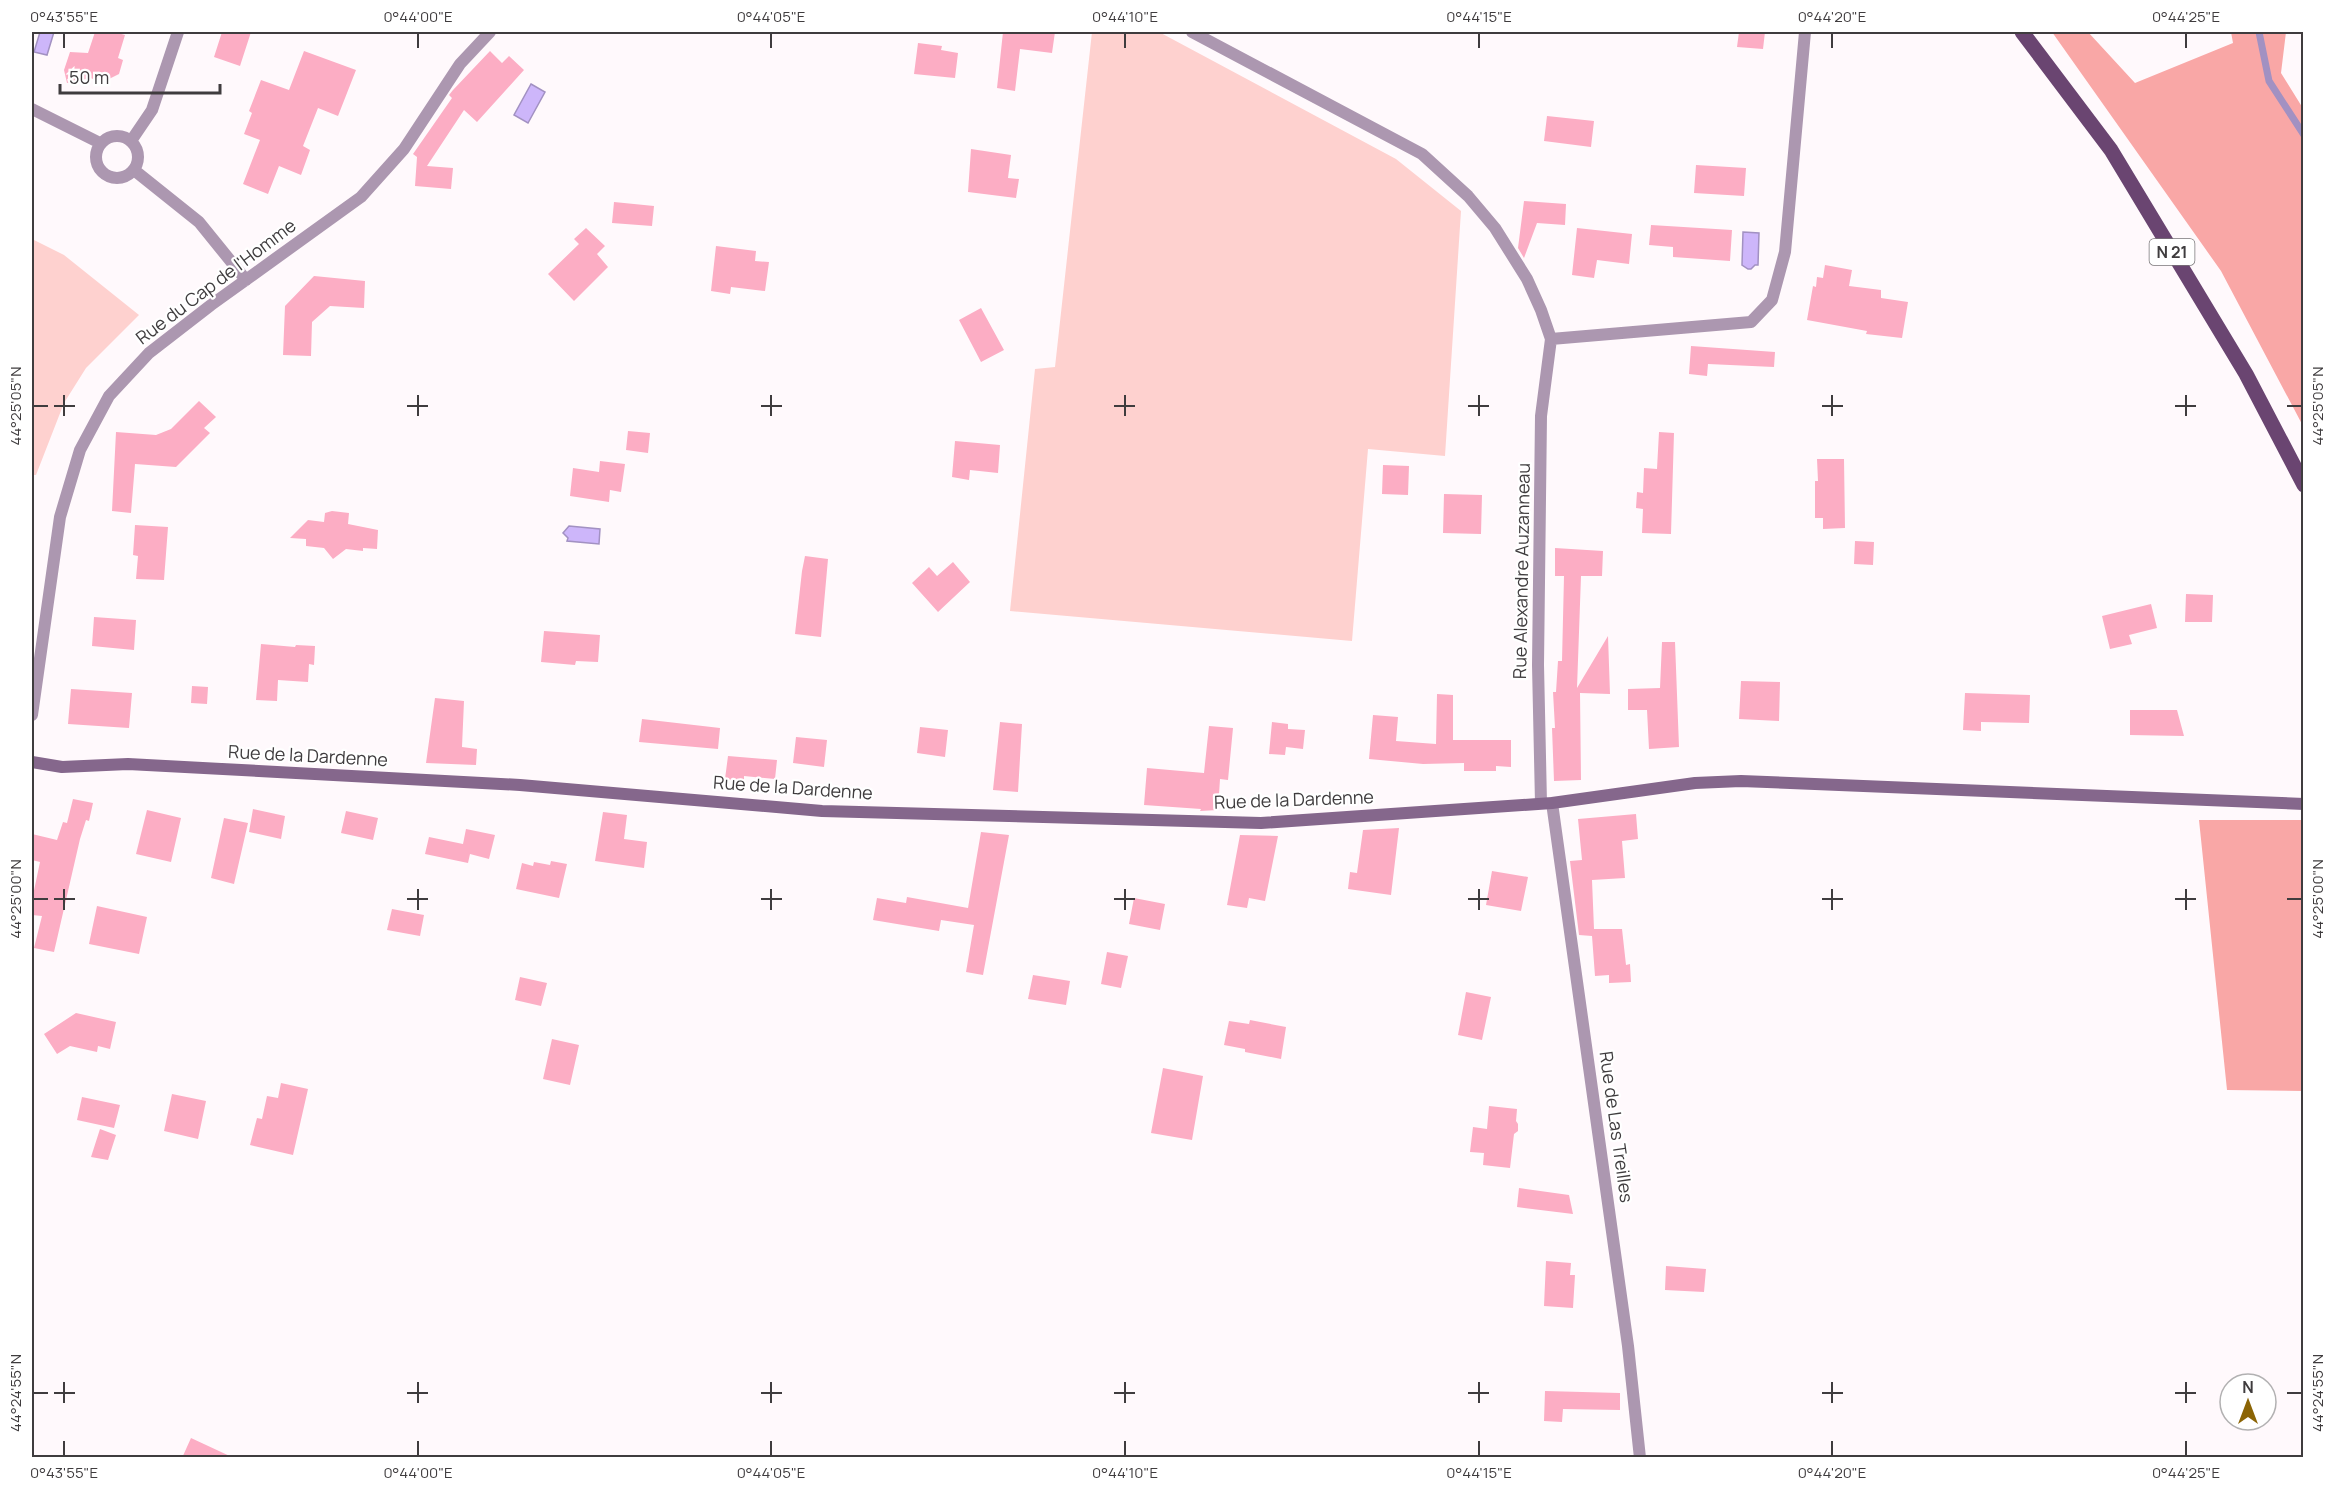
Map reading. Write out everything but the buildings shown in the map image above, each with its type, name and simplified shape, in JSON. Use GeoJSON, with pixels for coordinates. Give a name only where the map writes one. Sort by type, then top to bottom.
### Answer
{"type":"FeatureCollection","features":[{"type":"Feature","properties":{"kind":"main road","name":"N 21"},"geometry":{"type":"LineString","coordinates":[[2022,32],[2110,150],[2246,374],[2304,485]]}},
{"type":"Feature","properties":{"kind":"street"},"geometry":{"type":"LineString","coordinates":[[131,141],[152,110],[178,32]]}},
{"type":"Feature","properties":{"kind":"street","name":"Rue du Cap de l'Homme"},"geometry":{"type":"LineString","coordinates":[[32,716],[60,517],[80,450],[109,396],[149,353],[361,197],[404,149],[460,64],[490,32]]}},
{"type":"Feature","properties":{"kind":"street"},"geometry":{"type":"LineString","coordinates":[[1192,32],[1422,154],[1468,196],[1495,228],[1527,279],[1551,339],[1751,322],[1772,300],[1785,252],[1805,32]]}},
{"type":"Feature","properties":{"kind":"street"},"geometry":{"type":"LineString","coordinates":[[32,109],[100,143]]}},
{"type":"Feature","properties":{"kind":"street"},"geometry":{"type":"LineString","coordinates":[[120,136],[131,141],[137,149],[138,156],[134,170],[123,178],[109,178],[98,169],[95,156],[100,143],[106,138],[120,136]]}},
{"type":"Feature","properties":{"kind":"street"},"geometry":{"type":"LineString","coordinates":[[134,170],[200,222],[246,280]]}},
{"type":"Feature","properties":{"kind":"street","name":"Rue Alexandre Auzanneau"},"geometry":{"type":"LineString","coordinates":[[1547,803],[1538,665],[1541,416],[1551,339]]}},
{"type":"Feature","properties":{"kind":"street","name":"Rue de la Dardenne"},"geometry":{"type":"LineString","coordinates":[[32,762],[62,767],[128,764],[520,785],[846,811],[1261,823],[1547,803],[1695,783],[1741,781],[2304,804]]}},
{"type":"Feature","properties":{"kind":"street","name":"Rue de Las Treilles"},"geometry":{"type":"LineString","coordinates":[[1547,803],[1628,1346],[1640,1458]]}},
{"type":"Feature","properties":{"kind":"shaded area"},"geometry":{"type":"Polygon","coordinates":[[[40,32],[54,32],[47,55],[34,52],[40,32]]]}},
{"type":"Feature","properties":{"kind":"shaded area"},"geometry":{"type":"Polygon","coordinates":[[[1092,32],[1159,32],[1396,159],[1461,211],[1445,456],[1368,449],[1352,641],[1010,611],[1035,369],[1055,367],[1092,32]]]}},
{"type":"Feature","properties":{"kind":"shaded area"},"geometry":{"type":"Polygon","coordinates":[[[2052,32],[2088,32],[2135,83],[2233,43],[2231,32],[2286,32],[2281,73],[2304,110],[2303,426],[2221,271],[2052,32]]]}},
{"type":"Feature","properties":{"kind":"shaded area"},"geometry":{"type":"Polygon","coordinates":[[[531,84],[545,92],[528,123],[514,115],[531,84]]]}},
{"type":"Feature","properties":{"kind":"shaded area"},"geometry":{"type":"Polygon","coordinates":[[[1743,232],[1759,233],[1758,265],[1751,269],[1742,265],[1743,232]]]}},
{"type":"Feature","properties":{"kind":"shaded area"},"geometry":{"type":"Polygon","coordinates":[[[32,239],[64,255],[139,315],[86,368],[64,403],[36,475],[32,475],[32,239]]]}},
{"type":"Feature","properties":{"kind":"shaded area"},"geometry":{"type":"Polygon","coordinates":[[[569,526],[600,529],[599,544],[567,541],[568,538],[563,533],[569,526]]]}},
{"type":"Feature","properties":{"kind":"shaded area"},"geometry":{"type":"Polygon","coordinates":[[[2199,820],[2303,820],[2303,1091],[2227,1090],[2199,820]]]}},
{"type":"Feature","properties":{"kind":"waterway"},"geometry":{"type":"LineString","coordinates":[[2259,32],[2269,81],[2304,135]]}}]}
